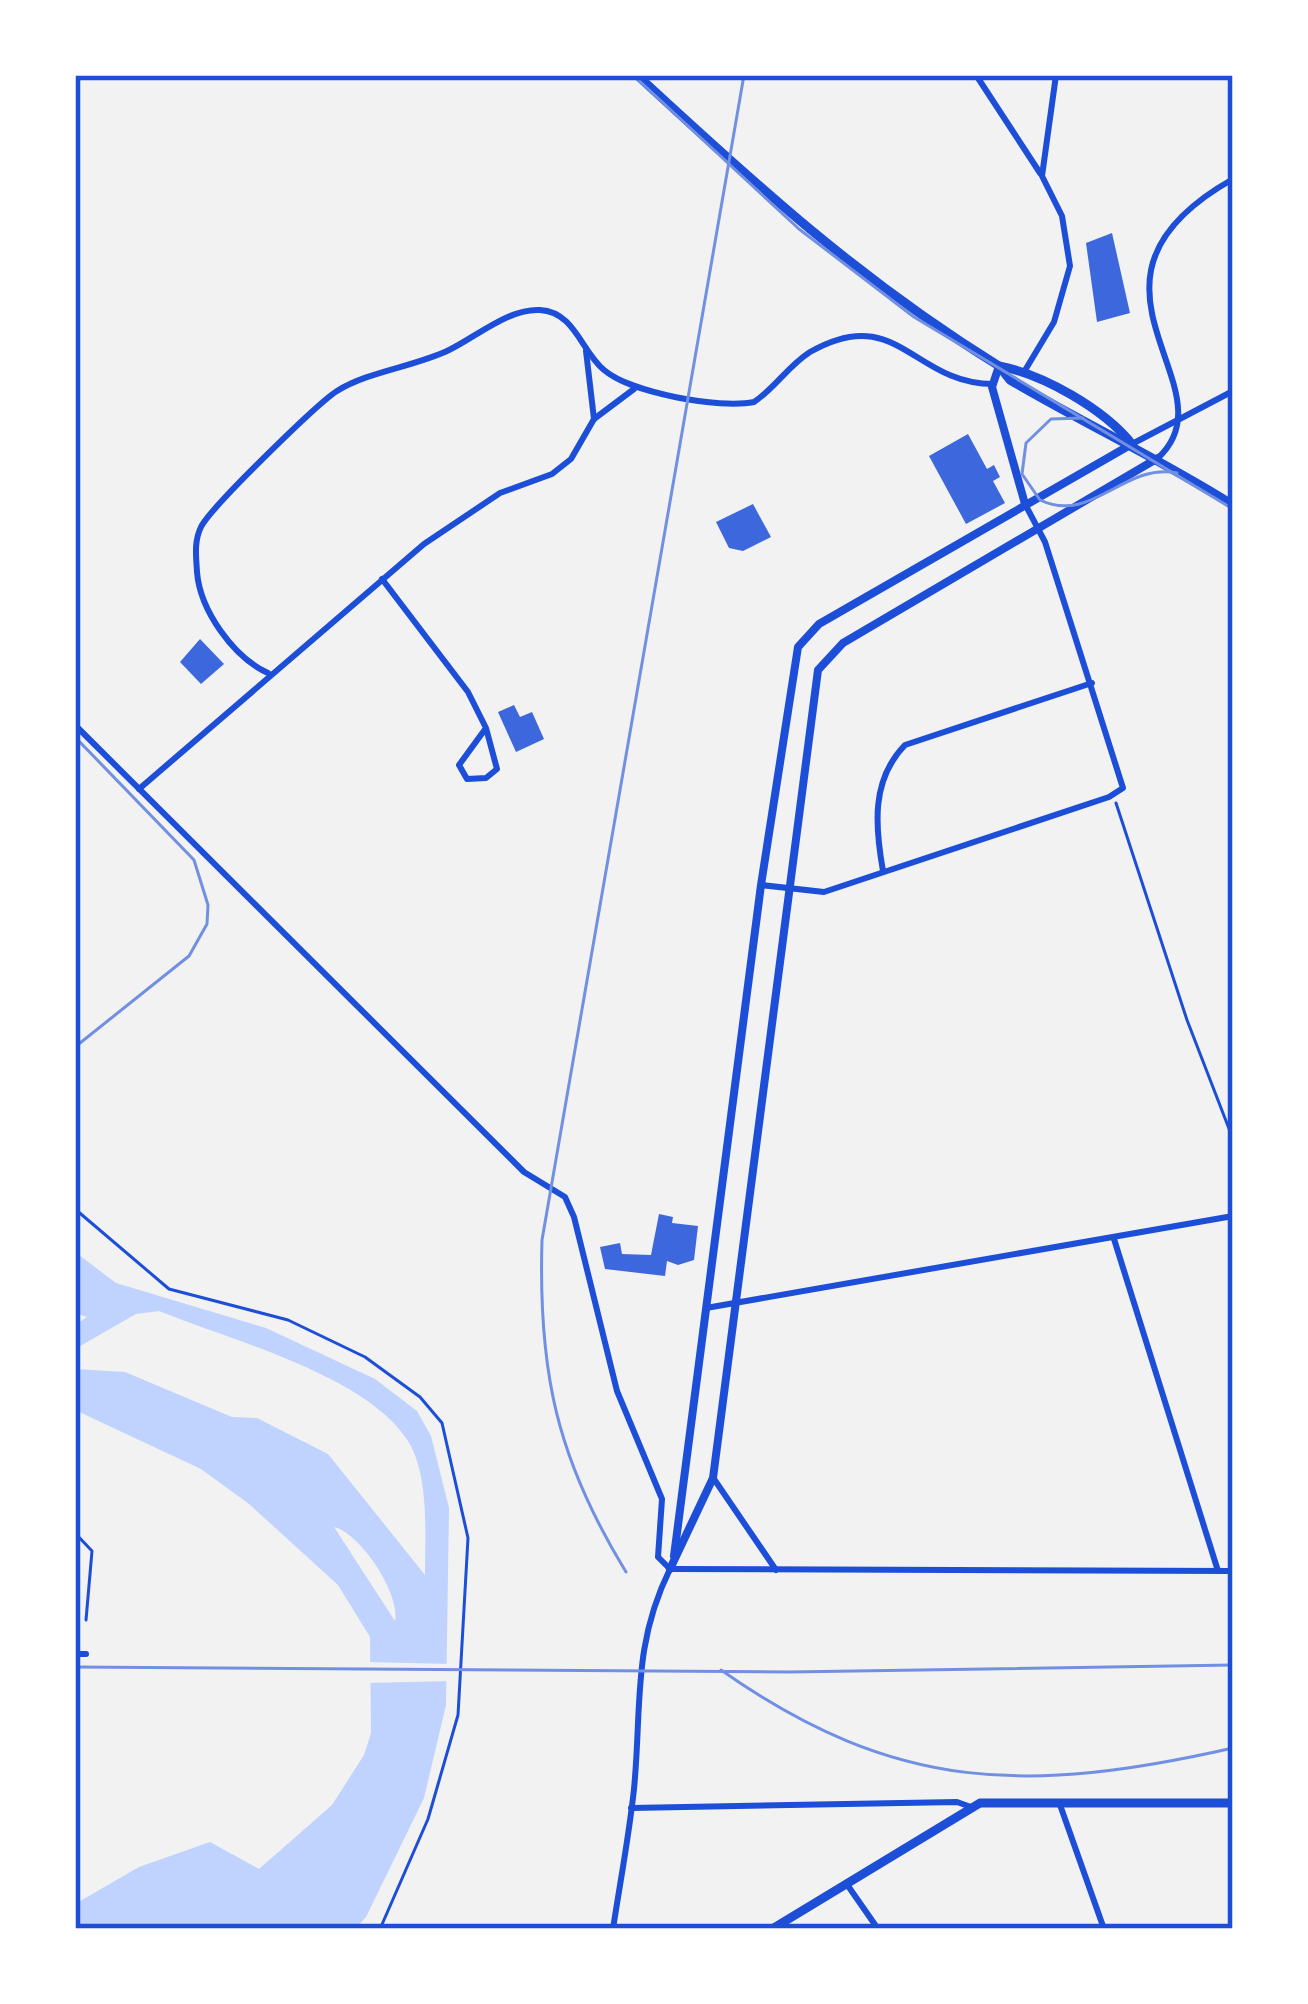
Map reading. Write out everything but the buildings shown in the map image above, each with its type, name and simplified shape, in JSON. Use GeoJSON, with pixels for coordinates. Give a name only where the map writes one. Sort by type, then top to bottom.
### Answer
{"type":"FeatureCollection","features":[{"type":"Feature","properties":{"kind":"main road"},"geometry":{"type":"LineString","coordinates":[[637,75],[744,176],[901,304],[999,366],[1024,372],[1116,424],[1132,444]]}},
{"type":"Feature","properties":{"kind":"main road"},"geometry":{"type":"LineString","coordinates":[[999,366],[1010,380],[1088,426],[1158,458],[1233,505]]}},
{"type":"Feature","properties":{"kind":"main road"},"geometry":{"type":"LineString","coordinates":[[772,1929],[976,1805],[1059,1800],[1233,1803]]}},
{"type":"Feature","properties":{"kind":"street"},"geometry":{"type":"LineString","coordinates":[[976,75],[1042,176],[1062,216],[1070,266],[1054,322],[1024,372]]}},
{"type":"Feature","properties":{"kind":"street"},"geometry":{"type":"LineString","coordinates":[[1042,176],[1056,75]]}},
{"type":"Feature","properties":{"kind":"street"},"geometry":{"type":"LineString","coordinates":[[613,1929],[631,1808],[640,1655],[652,1606],[713,1478],[822,662],[834,649],[1158,458],[1174,440],[1180,415],[1146,284],[1148,266],[1180,218],[1233,178]]}},
{"type":"Feature","properties":{"kind":"street"},"geometry":{"type":"LineString","coordinates":[[268,673],[237,649],[212,618],[198,586],[196,543],[221,500],[337,391],[428,360],[514,315],[535,310],[555,313],[568,322],[603,370],[635,388],[720,402],[754,402],[807,355],[857,333],[880,336],[972,384],[993,384]]}},
{"type":"Feature","properties":{"kind":"street"},"geometry":{"type":"LineString","coordinates":[[586,350],[595,419]]}},
{"type":"Feature","properties":{"kind":"street"},"geometry":{"type":"LineString","coordinates":[[761,885],[824,892],[1114,795],[1125,780],[1025,504],[993,384],[999,366]]}},
{"type":"Feature","properties":{"kind":"street"},"geometry":{"type":"LineString","coordinates":[[139,789],[382,579],[500,493],[552,474],[571,459],[595,419],[635,388]]}},
{"type":"Feature","properties":{"kind":"street"},"geometry":{"type":"LineString","coordinates":[[671,1566],[791,666],[802,641],[819,624],[1025,504],[1180,415],[1233,391]]}},
{"type":"Feature","properties":{"kind":"street"},"geometry":{"type":"LineString","coordinates":[[382,579],[468,692],[486,728],[497,769],[486,778],[467,779],[459,764],[486,728]]}},
{"type":"Feature","properties":{"kind":"street"},"geometry":{"type":"LineString","coordinates":[[883,871],[880,788],[890,761],[905,745],[1092,683]]}},
{"type":"Feature","properties":{"kind":"street"},"geometry":{"type":"LineString","coordinates":[[75,725],[524,1172],[565,1197],[578,1226],[617,1391],[659,1487],[658,1557],[671,1566],[776,1570],[1233,1571]]}},
{"type":"Feature","properties":{"kind":"street"},"geometry":{"type":"LineString","coordinates":[[706,1308],[1233,1216]]}},
{"type":"Feature","properties":{"kind":"street"},"geometry":{"type":"LineString","coordinates":[[1114,1239],[1218,1571]]}},
{"type":"Feature","properties":{"kind":"street"},"geometry":{"type":"LineString","coordinates":[[713,1478],[776,1570]]}},
{"type":"Feature","properties":{"kind":"street"},"geometry":{"type":"LineString","coordinates":[[75,1654],[86,1654]]}},
{"type":"Feature","properties":{"kind":"street"},"geometry":{"type":"LineString","coordinates":[[1059,1800],[1104,1929]]}},
{"type":"Feature","properties":{"kind":"street"},"geometry":{"type":"LineString","coordinates":[[631,1808],[976,1805]]}},
{"type":"Feature","properties":{"kind":"street"},"geometry":{"type":"LineString","coordinates":[[846,1883],[878,1929]]}},
{"type":"Feature","properties":{"kind":"path"},"geometry":{"type":"LineString","coordinates":[[1114,795],[1187,1020],[1233,1139]]}},
{"type":"Feature","properties":{"kind":"path"},"geometry":{"type":"LineString","coordinates":[[75,1210],[170,1288],[288,1320],[365,1357],[410,1388],[442,1423],[468,1538],[458,1714],[428,1820],[380,1929]]}},
{"type":"Feature","properties":{"kind":"path"},"geometry":{"type":"LineString","coordinates":[[75,1533],[92,1551],[86,1621]]}},
{"type":"Feature","properties":{"kind":"water"},"geometry":{"type":"Polygon","coordinates":[[[75,1252],[116,1283],[266,1328],[375,1379],[417,1411],[431,1436],[449,1508],[446,1705],[424,1798],[366,1917],[355,1929],[75,1929],[75,1904],[139,1867],[210,1842],[259,1869],[332,1805],[364,1755],[371,1733],[370,1637],[338,1585],[249,1504],[201,1469],[75,1410],[75,1369],[125,1372],[232,1417],[257,1418],[328,1454],[425,1575],[425,1542],[423,1486],[414,1452],[386,1415],[359,1395],[293,1361],[159,1311],[136,1314],[75,1349],[75,1325],[87,1317],[75,1313],[75,1252]],[[334,1527],[395,1621],[385,1581],[366,1552],[334,1527]]]}},
{"type":"Feature","properties":{"kind":"pier"},"geometry":{"type":"Polygon","coordinates":[[[365,1662],[452,1664],[452,1681],[365,1683],[365,1662]]]}},
{"type":"Feature","properties":{"kind":"tram line"},"geometry":{"type":"LineString","coordinates":[[633,75],[799,229],[914,317],[1233,509]]}},
{"type":"Feature","properties":{"kind":"tram line"},"geometry":{"type":"LineString","coordinates":[[1083,418],[1051,419],[1026,443],[1022,474],[1040,500],[1076,505],[1141,476],[1177,473]]}},
{"type":"Feature","properties":{"kind":"railway"},"geometry":{"type":"LineString","coordinates":[[626,1572],[583,1491],[557,1413],[544,1332],[542,1240],[744,75]]}},
{"type":"Feature","properties":{"kind":"railway"},"geometry":{"type":"LineString","coordinates":[[75,737],[194,860],[208,905],[207,924],[189,956],[75,1047]]}},
{"type":"Feature","properties":{"kind":"railway"},"geometry":{"type":"LineString","coordinates":[[75,1667],[789,1672],[1233,1665]]}},
{"type":"Feature","properties":{"kind":"railway"},"geometry":{"type":"LineString","coordinates":[[721,1670],[785,1711],[846,1741],[906,1761],[966,1772],[1092,1773],[1233,1748]]}}]}
